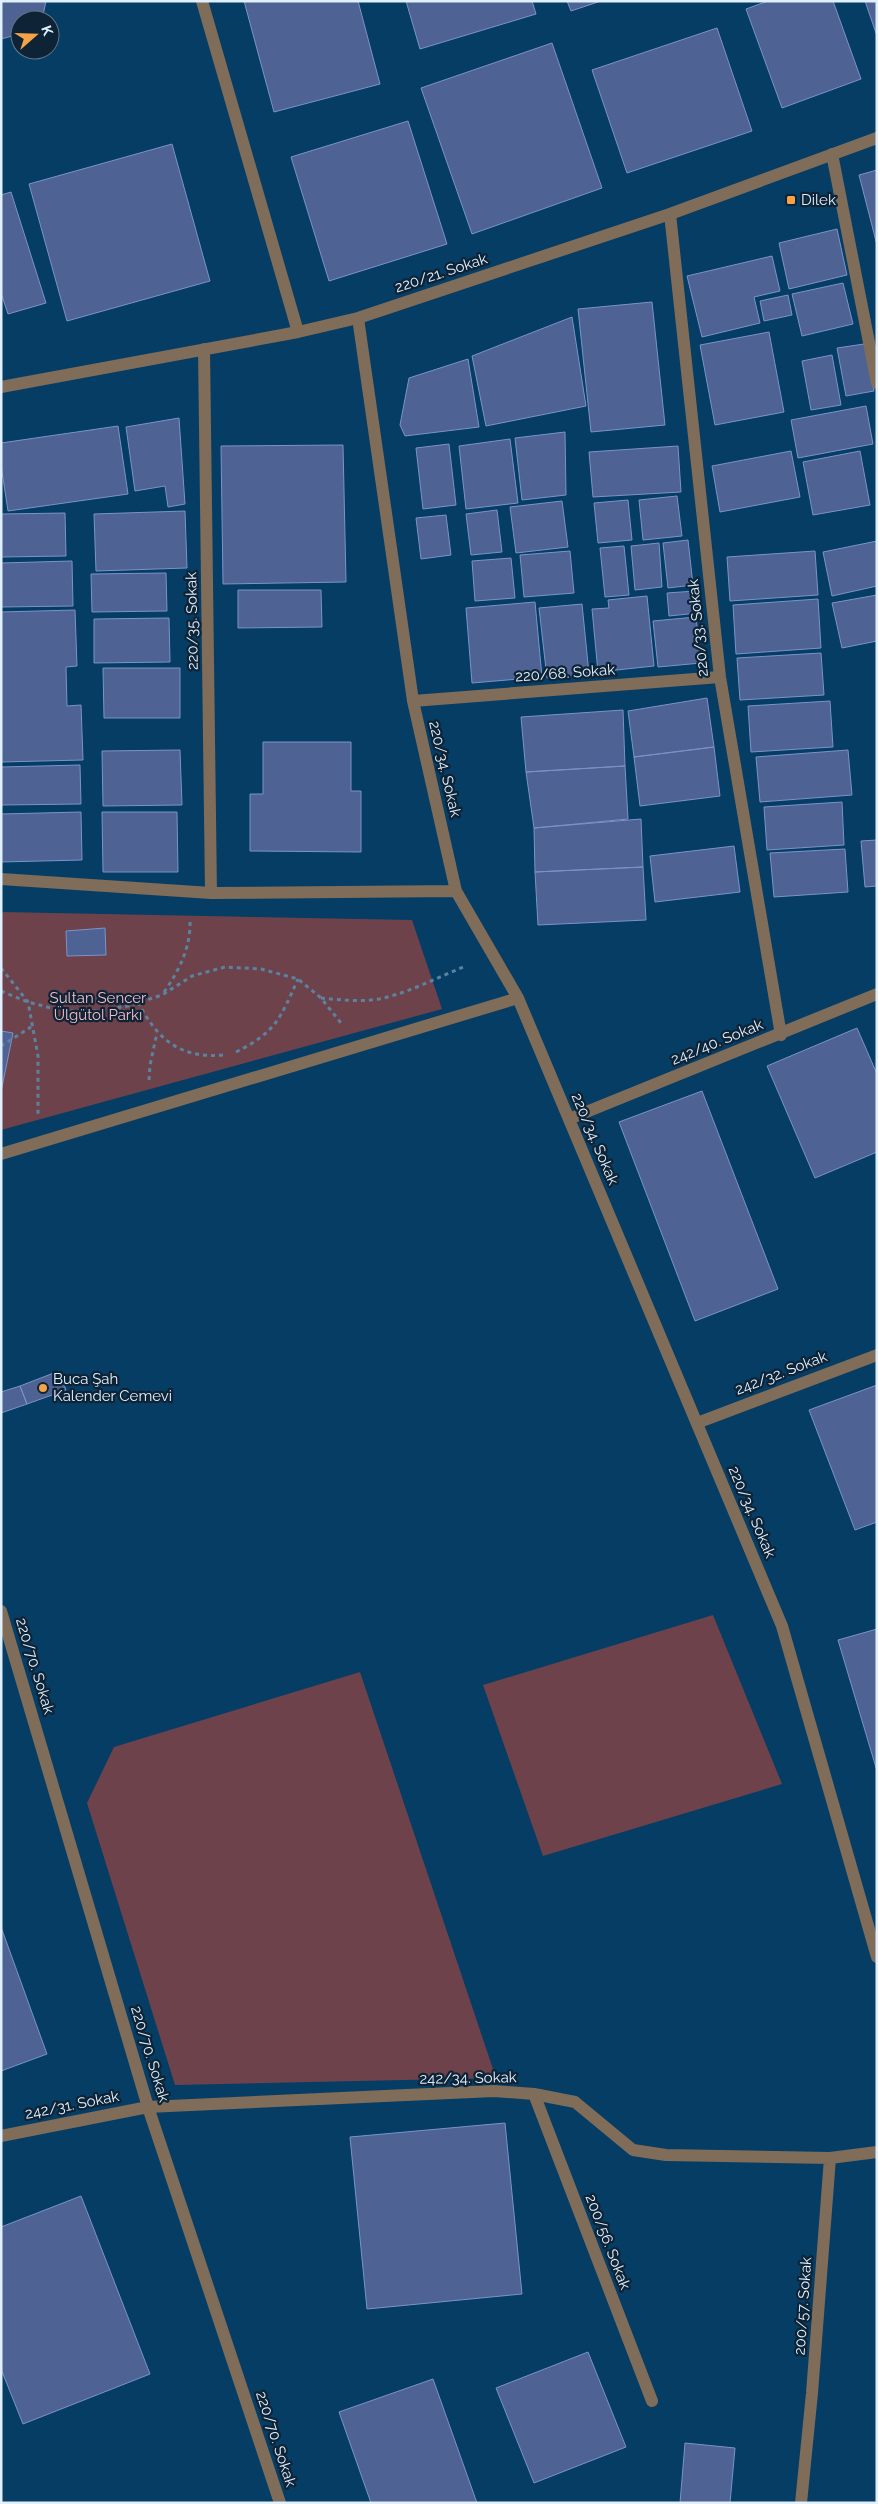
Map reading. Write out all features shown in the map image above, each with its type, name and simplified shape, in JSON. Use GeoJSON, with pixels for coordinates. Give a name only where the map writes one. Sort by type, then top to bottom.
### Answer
{"type":"FeatureCollection","features":[{"type":"Feature","properties":{"kind":"street"},"geometry":{"type":"LineString","coordinates":[[202,1],[298,332]]}},
{"type":"Feature","properties":{"kind":"street","name":"220/21. Sokak"},"geometry":{"type":"LineString","coordinates":[[1,387],[298,332],[358,318],[670,214],[877,138]]}},
{"type":"Feature","properties":{"kind":"street"},"geometry":{"type":"LineString","coordinates":[[832,154],[877,383]]}},
{"type":"Feature","properties":{"kind":"street","name":"220/33. Sokak"},"geometry":{"type":"LineString","coordinates":[[670,214],[720,677],[780,1035]]}},
{"type":"Feature","properties":{"kind":"street","name":"220/34. Sokak"},"geometry":{"type":"LineString","coordinates":[[358,318],[412,701],[456,891],[518,998],[782,1626],[877,1957]]}},
{"type":"Feature","properties":{"kind":"street","name":"220/35. Sokak"},"geometry":{"type":"LineString","coordinates":[[204,349],[211,892]]}},
{"type":"Feature","properties":{"kind":"street","name":"220/68. Sokak"},"geometry":{"type":"LineString","coordinates":[[412,701],[720,677]]}},
{"type":"Feature","properties":{"kind":"street"},"geometry":{"type":"LineString","coordinates":[[1,879],[189,892],[456,891]]}},
{"type":"Feature","properties":{"kind":"street","name":"242/40. Sokak"},"geometry":{"type":"LineString","coordinates":[[569,1119],[780,1035],[877,994]]}},
{"type":"Feature","properties":{"kind":"street"},"geometry":{"type":"LineString","coordinates":[[1,1154],[518,998]]}},
{"type":"Feature","properties":{"kind":"street","name":"242/32. Sokak"},"geometry":{"type":"LineString","coordinates":[[697,1422],[877,1355]]}},
{"type":"Feature","properties":{"kind":"street","name":"220/70. Sokak"},"geometry":{"type":"LineString","coordinates":[[1,1611],[6,1643],[148,2107],[280,2503]]}},
{"type":"Feature","properties":{"kind":"street","name":"242/34. Sokak"},"geometry":{"type":"LineString","coordinates":[[148,2107],[494,2091],[534,2094],[576,2102],[633,2150],[666,2155],[830,2158]]}},
{"type":"Feature","properties":{"kind":"street","name":"200/56. Sokak"},"geometry":{"type":"LineString","coordinates":[[534,2094],[652,2401]]}},
{"type":"Feature","properties":{"kind":"street","name":"242/31. Sokak"},"geometry":{"type":"LineString","coordinates":[[1,2136],[148,2107]]}},
{"type":"Feature","properties":{"kind":"street"},"geometry":{"type":"LineString","coordinates":[[830,2158],[877,2152]]}},
{"type":"Feature","properties":{"kind":"street","name":"200/57. Sokak"},"geometry":{"type":"LineString","coordinates":[[801,2503],[812,2393],[830,2158]]}},
{"type":"Feature","properties":{"kind":"path"},"geometry":{"type":"LineString","coordinates":[[162,995],[176,976],[187,949],[190,925],[189,892]]}},
{"type":"Feature","properties":{"kind":"path"},"geometry":{"type":"LineString","coordinates":[[321,998],[348,1001],[379,999],[403,992],[493,954]]}},
{"type":"Feature","properties":{"kind":"path"},"geometry":{"type":"LineString","coordinates":[[1,991],[28,1002],[62,1011],[96,1012],[162,995],[192,976],[225,967],[261,970],[298,979],[321,998],[340,1021],[355,1047]]}},
{"type":"Feature","properties":{"kind":"path"},"geometry":{"type":"LineString","coordinates":[[1,968],[28,1002],[31,1028],[38,1056],[38,1111],[33,1144]]}},
{"type":"Feature","properties":{"kind":"path"},"geometry":{"type":"LineString","coordinates":[[138,1002],[157,1034],[179,1050],[207,1057],[230,1055],[267,1035],[279,1019],[298,979]]}},
{"type":"Feature","properties":{"kind":"path"},"geometry":{"type":"LineString","coordinates":[[1,1046],[31,1028]]}},
{"type":"Feature","properties":{"kind":"path"},"geometry":{"type":"LineString","coordinates":[[154,1107],[149,1080],[150,1065],[157,1034]]}},
{"type":"Feature","properties":{"kind":"green space","name":"Sultan Sencer Ülgütol Parkı"},"geometry":{"type":"Polygon","coordinates":[[[1,912],[412,920],[442,1009],[1,1130],[1,912]]]}},
{"type":"Feature","properties":{"kind":"green space"},"geometry":{"type":"Polygon","coordinates":[[[713,1615],[782,1784],[543,1856],[483,1685],[713,1615]]]}},
{"type":"Feature","properties":{"kind":"green space"},"geometry":{"type":"Polygon","coordinates":[[[360,1672],[496,2078],[175,2085],[87,1803],[114,1747],[360,1672]]]}},
{"type":"Feature","properties":{"kind":"building"},"geometry":{"type":"Polygon","coordinates":[[[1,1],[46,1],[44,10],[10,10],[10,37],[1,39],[1,1]]]}},
{"type":"Feature","properties":{"kind":"building"},"geometry":{"type":"Polygon","coordinates":[[[244,1],[358,1],[380,84],[274,112],[244,1]]]}},
{"type":"Feature","properties":{"kind":"building"},"geometry":{"type":"Polygon","coordinates":[[[406,1],[532,1],[536,14],[420,49],[406,1]]]}},
{"type":"Feature","properties":{"kind":"building"},"geometry":{"type":"Polygon","coordinates":[[[567,1],[601,1],[571,11],[567,1]]]}},
{"type":"Feature","properties":{"kind":"building"},"geometry":{"type":"Polygon","coordinates":[[[768,1],[833,1],[861,79],[782,108],[746,9],[768,1]]]}},
{"type":"Feature","properties":{"kind":"building"},"geometry":{"type":"Polygon","coordinates":[[[865,1],[877,1],[877,36],[865,1]]]}},
{"type":"Feature","properties":{"kind":"building"},"geometry":{"type":"Polygon","coordinates":[[[717,28],[752,131],[627,173],[592,70],[717,28]]]}},
{"type":"Feature","properties":{"kind":"building"},"geometry":{"type":"Polygon","coordinates":[[[552,43],[602,188],[472,234],[421,88],[552,43]]]}},
{"type":"Feature","properties":{"kind":"building"},"geometry":{"type":"Polygon","coordinates":[[[408,121],[447,244],[329,281],[291,157],[408,121]]]}},
{"type":"Feature","properties":{"kind":"building"},"geometry":{"type":"Polygon","coordinates":[[[172,144],[210,281],[67,321],[29,184],[172,144]]]}},
{"type":"Feature","properties":{"kind":"building"},"geometry":{"type":"Polygon","coordinates":[[[877,170],[877,245],[859,175],[877,170]]]}},
{"type":"Feature","properties":{"kind":"building"},"geometry":{"type":"Polygon","coordinates":[[[11,192],[46,303],[8,314],[1,293],[1,195],[11,192]]]}},
{"type":"Feature","properties":{"kind":"building"},"geometry":{"type":"Polygon","coordinates":[[[837,229],[847,275],[789,289],[779,243],[837,229]]]}},
{"type":"Feature","properties":{"kind":"building"},"geometry":{"type":"Polygon","coordinates":[[[772,256],[780,291],[754,297],[760,323],[702,337],[687,276],[772,256]]]}},
{"type":"Feature","properties":{"kind":"building"},"geometry":{"type":"Polygon","coordinates":[[[843,283],[853,324],[802,336],[792,294],[843,283]]]}},
{"type":"Feature","properties":{"kind":"building"},"geometry":{"type":"Polygon","coordinates":[[[788,295],[792,315],[764,321],[760,301],[788,295]]]}},
{"type":"Feature","properties":{"kind":"building"},"geometry":{"type":"Polygon","coordinates":[[[652,302],[665,425],[591,432],[578,309],[652,302]]]}},
{"type":"Feature","properties":{"kind":"building"},"geometry":{"type":"Polygon","coordinates":[[[572,317],[586,406],[486,426],[472,356],[572,317]]]}},
{"type":"Feature","properties":{"kind":"building"},"geometry":{"type":"Polygon","coordinates":[[[769,332],[784,412],[715,425],[700,345],[769,332]]]}},
{"type":"Feature","properties":{"kind":"building"},"geometry":{"type":"Polygon","coordinates":[[[864,344],[874,391],[846,396],[837,348],[864,344]]]}},
{"type":"Feature","properties":{"kind":"building"},"geometry":{"type":"Polygon","coordinates":[[[832,355],[841,405],[811,410],[802,361],[832,355]]]}},
{"type":"Feature","properties":{"kind":"building"},"geometry":{"type":"Polygon","coordinates":[[[468,359],[479,427],[405,436],[400,425],[409,378],[468,359]]]}},
{"type":"Feature","properties":{"kind":"building"},"geometry":{"type":"Polygon","coordinates":[[[866,406],[873,444],[798,458],[791,420],[866,406]]]}},
{"type":"Feature","properties":{"kind":"building"},"geometry":{"type":"Polygon","coordinates":[[[179,418],[185,504],[168,507],[165,486],[135,491],[126,427],[179,418]]]}},
{"type":"Feature","properties":{"kind":"building"},"geometry":{"type":"Polygon","coordinates":[[[118,426],[128,494],[8,511],[1,465],[1,443],[118,426]]]}},
{"type":"Feature","properties":{"kind":"building"},"geometry":{"type":"Polygon","coordinates":[[[565,432],[566,495],[522,500],[515,438],[565,432]]]}},
{"type":"Feature","properties":{"kind":"building"},"geometry":{"type":"Polygon","coordinates":[[[510,439],[518,503],[466,509],[459,446],[510,439]]]}},
{"type":"Feature","properties":{"kind":"building"},"geometry":{"type":"Polygon","coordinates":[[[449,444],[456,505],[423,509],[416,448],[449,444]]]}},
{"type":"Feature","properties":{"kind":"building"},"geometry":{"type":"Polygon","coordinates":[[[343,445],[346,582],[223,584],[221,446],[343,445]]]}},
{"type":"Feature","properties":{"kind":"building"},"geometry":{"type":"Polygon","coordinates":[[[678,446],[681,492],[593,497],[589,452],[678,446]]]}},
{"type":"Feature","properties":{"kind":"building"},"geometry":{"type":"Polygon","coordinates":[[[791,451],[800,497],[720,512],[712,466],[791,451]]]}},
{"type":"Feature","properties":{"kind":"building"},"geometry":{"type":"Polygon","coordinates":[[[860,451],[870,505],[813,515],[803,462],[860,451]]]}},
{"type":"Feature","properties":{"kind":"building"},"geometry":{"type":"Polygon","coordinates":[[[677,496],[682,536],[643,540],[639,500],[677,496]]]}},
{"type":"Feature","properties":{"kind":"building"},"geometry":{"type":"Polygon","coordinates":[[[628,500],[632,540],[598,543],[594,503],[628,500]]]}},
{"type":"Feature","properties":{"kind":"building"},"geometry":{"type":"Polygon","coordinates":[[[562,501],[568,547],[516,553],[510,507],[562,501]]]}},
{"type":"Feature","properties":{"kind":"building"},"geometry":{"type":"Polygon","coordinates":[[[497,510],[502,552],[471,555],[466,514],[497,510]]]}},
{"type":"Feature","properties":{"kind":"building"},"geometry":{"type":"Polygon","coordinates":[[[185,511],[187,568],[96,571],[94,514],[185,511]]]}},
{"type":"Feature","properties":{"kind":"building"},"geometry":{"type":"Polygon","coordinates":[[[65,513],[66,556],[1,557],[1,514],[65,513]]]}},
{"type":"Feature","properties":{"kind":"building"},"geometry":{"type":"Polygon","coordinates":[[[446,515],[451,555],[421,559],[416,518],[446,515]]]}},
{"type":"Feature","properties":{"kind":"building"},"geometry":{"type":"Polygon","coordinates":[[[688,540],[693,585],[668,588],[663,543],[688,540]]]}},
{"type":"Feature","properties":{"kind":"building"},"geometry":{"type":"Polygon","coordinates":[[[877,541],[877,586],[832,596],[823,552],[877,541]]]}},
{"type":"Feature","properties":{"kind":"building"},"geometry":{"type":"Polygon","coordinates":[[[659,543],[662,587],[635,590],[631,546],[659,543]]]}},
{"type":"Feature","properties":{"kind":"building"},"geometry":{"type":"Polygon","coordinates":[[[624,546],[629,595],[605,597],[600,548],[624,546]]]}},
{"type":"Feature","properties":{"kind":"building"},"geometry":{"type":"Polygon","coordinates":[[[570,551],[574,593],[524,597],[520,555],[570,551]]]}},
{"type":"Feature","properties":{"kind":"building"},"geometry":{"type":"Polygon","coordinates":[[[815,551],[818,595],[730,601],[727,557],[815,551]]]}},
{"type":"Feature","properties":{"kind":"building"},"geometry":{"type":"Polygon","coordinates":[[[511,558],[515,598],[475,601],[472,561],[511,558]]]}},
{"type":"Feature","properties":{"kind":"building"},"geometry":{"type":"Polygon","coordinates":[[[72,561],[73,606],[1,607],[1,563],[72,561]]]}},
{"type":"Feature","properties":{"kind":"building"},"geometry":{"type":"Polygon","coordinates":[[[166,573],[167,611],[92,612],[91,574],[166,573]]]}},
{"type":"Feature","properties":{"kind":"building"},"geometry":{"type":"Polygon","coordinates":[[[238,590],[321,590],[322,627],[238,628],[238,590]]]}},
{"type":"Feature","properties":{"kind":"building"},"geometry":{"type":"Polygon","coordinates":[[[695,591],[698,613],[669,616],[667,593],[695,591]]]}},
{"type":"Feature","properties":{"kind":"building"},"geometry":{"type":"Polygon","coordinates":[[[877,595],[877,641],[842,648],[832,603],[877,595]]]}},
{"type":"Feature","properties":{"kind":"building"},"geometry":{"type":"Polygon","coordinates":[[[647,596],[654,666],[598,672],[592,609],[609,608],[608,600],[647,596]]]}},
{"type":"Feature","properties":{"kind":"building"},"geometry":{"type":"Polygon","coordinates":[[[818,599],[821,648],[736,654],[733,605],[818,599]]]}},
{"type":"Feature","properties":{"kind":"building"},"geometry":{"type":"Polygon","coordinates":[[[535,602],[542,677],[472,683],[466,608],[535,602]]]}},
{"type":"Feature","properties":{"kind":"building"},"geometry":{"type":"Polygon","coordinates":[[[582,604],[589,674],[547,678],[539,608],[582,604]]]}},
{"type":"Feature","properties":{"kind":"building"},"geometry":{"type":"Polygon","coordinates":[[[75,610],[77,666],[66,667],[67,706],[81,705],[83,760],[1,762],[1,612],[75,610]]]}},
{"type":"Feature","properties":{"kind":"building"},"geometry":{"type":"Polygon","coordinates":[[[696,617],[701,663],[658,667],[653,621],[696,617]]]}},
{"type":"Feature","properties":{"kind":"building"},"geometry":{"type":"Polygon","coordinates":[[[169,618],[170,662],[94,663],[94,619],[169,618]]]}},
{"type":"Feature","properties":{"kind":"building"},"geometry":{"type":"Polygon","coordinates":[[[821,653],[824,695],[740,700],[737,658],[821,653]]]}},
{"type":"Feature","properties":{"kind":"building"},"geometry":{"type":"Polygon","coordinates":[[[103,668],[180,668],[180,718],[104,718],[103,668]]]}},
{"type":"Feature","properties":{"kind":"building"},"geometry":{"type":"Polygon","coordinates":[[[707,698],[714,747],[634,757],[628,711],[707,698]]]}},
{"type":"Feature","properties":{"kind":"building"},"geometry":{"type":"Polygon","coordinates":[[[830,701],[833,747],[751,752],[748,706],[830,701]]]}},
{"type":"Feature","properties":{"kind":"building"},"geometry":{"type":"Polygon","coordinates":[[[623,710],[625,766],[526,772],[521,717],[623,710]]]}},
{"type":"Feature","properties":{"kind":"building"},"geometry":{"type":"Polygon","coordinates":[[[263,742],[351,742],[351,791],[361,791],[361,852],[250,851],[250,794],[263,794],[263,742]]]}},
{"type":"Feature","properties":{"kind":"building"},"geometry":{"type":"Polygon","coordinates":[[[714,747],[720,796],[640,806],[634,757],[714,747]]]}},
{"type":"Feature","properties":{"kind":"building"},"geometry":{"type":"Polygon","coordinates":[[[180,750],[182,805],[103,806],[102,751],[180,750]]]}},
{"type":"Feature","properties":{"kind":"building"},"geometry":{"type":"Polygon","coordinates":[[[848,750],[852,795],[760,802],[756,757],[848,750]]]}},
{"type":"Feature","properties":{"kind":"building"},"geometry":{"type":"Polygon","coordinates":[[[80,765],[81,804],[1,805],[1,767],[80,765]]]}},
{"type":"Feature","properties":{"kind":"building"},"geometry":{"type":"Polygon","coordinates":[[[625,766],[628,819],[534,828],[526,772],[625,766]]]}},
{"type":"Feature","properties":{"kind":"building"},"geometry":{"type":"Polygon","coordinates":[[[842,802],[844,845],[767,850],[764,807],[842,802]]]}},
{"type":"Feature","properties":{"kind":"building"},"geometry":{"type":"Polygon","coordinates":[[[81,812],[82,860],[1,862],[1,814],[81,812]]]}},
{"type":"Feature","properties":{"kind":"building"},"geometry":{"type":"Polygon","coordinates":[[[102,812],[177,812],[178,872],[103,872],[102,812]]]}},
{"type":"Feature","properties":{"kind":"building"},"geometry":{"type":"Polygon","coordinates":[[[641,819],[643,867],[535,872],[534,828],[641,819]]]}},
{"type":"Feature","properties":{"kind":"building"},"geometry":{"type":"Polygon","coordinates":[[[877,840],[877,886],[865,887],[861,841],[877,840]]]}},
{"type":"Feature","properties":{"kind":"building"},"geometry":{"type":"Polygon","coordinates":[[[734,846],[740,892],[655,902],[650,856],[734,846]]]}},
{"type":"Feature","properties":{"kind":"building"},"geometry":{"type":"Polygon","coordinates":[[[845,849],[848,892],[774,897],[770,853],[845,849]]]}},
{"type":"Feature","properties":{"kind":"building"},"geometry":{"type":"Polygon","coordinates":[[[643,867],[646,920],[538,925],[535,872],[643,867]]]}},
{"type":"Feature","properties":{"kind":"building"},"geometry":{"type":"Polygon","coordinates":[[[105,928],[106,955],[67,956],[66,931],[105,928]]]}},
{"type":"Feature","properties":{"kind":"building"},"geometry":{"type":"Polygon","coordinates":[[[857,1028],[877,1074],[877,1152],[815,1178],[767,1066],[857,1028]]]}},
{"type":"Feature","properties":{"kind":"building"},"geometry":{"type":"Polygon","coordinates":[[[1,1031],[13,1033],[1,1092],[1,1031]]]}},
{"type":"Feature","properties":{"kind":"building"},"geometry":{"type":"Polygon","coordinates":[[[702,1091],[778,1289],[695,1321],[619,1122],[702,1091]]]}},
{"type":"Feature","properties":{"kind":"building","name":"Buca Şah Kalender Cemevi"},"geometry":{"type":"Polygon","coordinates":[[[59,1371],[66,1390],[27,1404],[20,1386],[59,1371]]]}},
{"type":"Feature","properties":{"kind":"building"},"geometry":{"type":"Polygon","coordinates":[[[877,1385],[877,1522],[855,1530],[809,1410],[877,1385]]]}},
{"type":"Feature","properties":{"kind":"building"},"geometry":{"type":"Polygon","coordinates":[[[20,1386],[27,1404],[1,1413],[1,1392],[20,1386]]]}},
{"type":"Feature","properties":{"kind":"building"},"geometry":{"type":"Polygon","coordinates":[[[877,1629],[877,1771],[838,1640],[877,1629]]]}},
{"type":"Feature","properties":{"kind":"building"},"geometry":{"type":"Polygon","coordinates":[[[1,1927],[47,2054],[1,2071],[1,1927]]]}},
{"type":"Feature","properties":{"kind":"building"},"geometry":{"type":"Polygon","coordinates":[[[505,2123],[522,2294],[367,2309],[350,2137],[505,2123]]]}},
{"type":"Feature","properties":{"kind":"building"},"geometry":{"type":"Polygon","coordinates":[[[81,2196],[150,2374],[23,2424],[1,2369],[1,2227],[81,2196]]]}},
{"type":"Feature","properties":{"kind":"building"},"geometry":{"type":"Polygon","coordinates":[[[588,2352],[626,2447],[534,2483],[496,2388],[588,2352]]]}},
{"type":"Feature","properties":{"kind":"building"},"geometry":{"type":"Polygon","coordinates":[[[433,2379],[477,2503],[371,2503],[339,2412],[433,2379]]]}},
{"type":"Feature","properties":{"kind":"building"},"geometry":{"type":"Polygon","coordinates":[[[685,2443],[735,2448],[730,2503],[680,2503],[685,2443]]]}},
{"type":"Feature","properties":{"kind":"place","name":"Dilek"},"geometry":{"type":"Point","coordinates":[791,200]}},
{"type":"Feature","properties":{"kind":"place","name":"Buca Şah Kalender Cemevi"},"geometry":{"type":"Point","coordinates":[43,1388]}}]}
